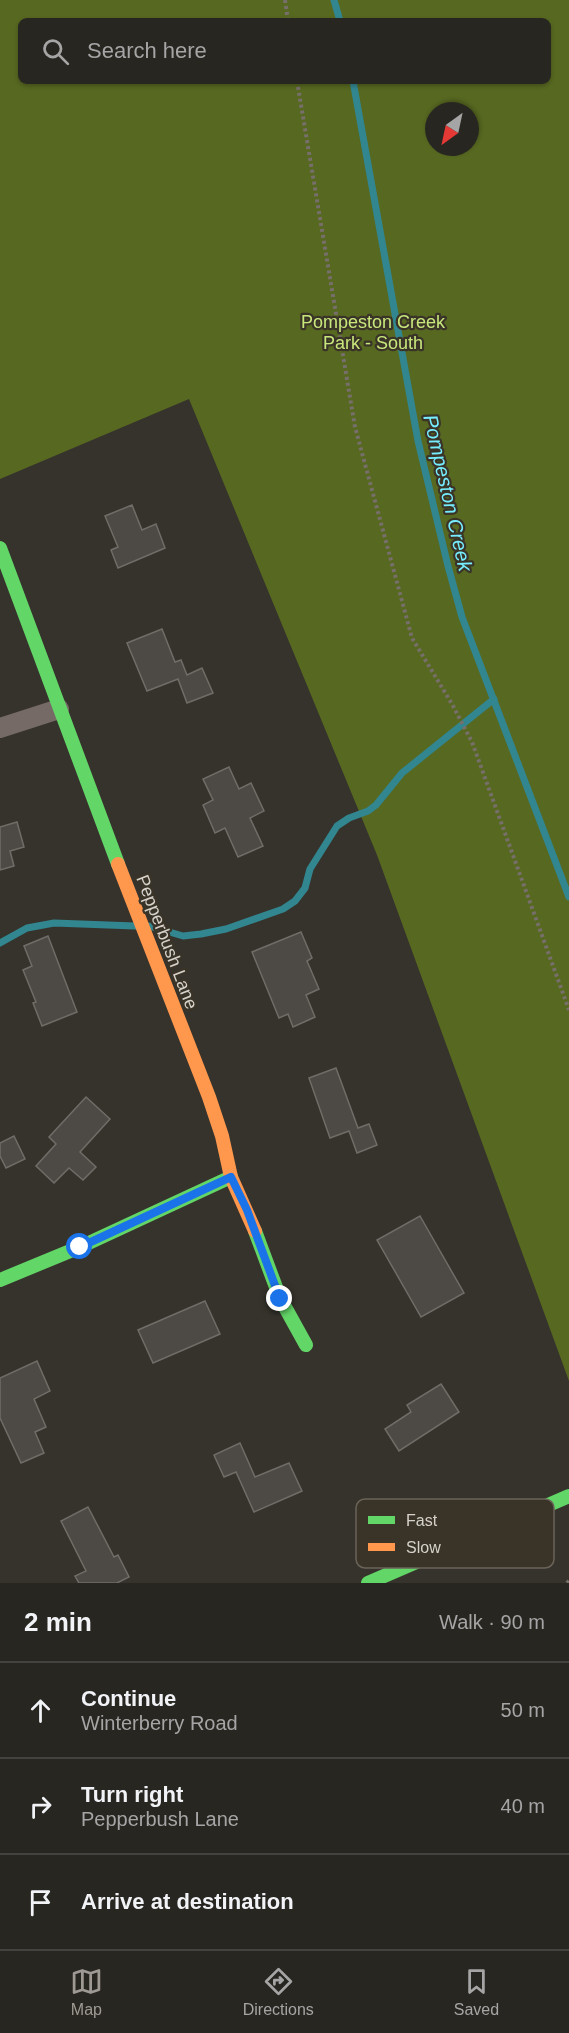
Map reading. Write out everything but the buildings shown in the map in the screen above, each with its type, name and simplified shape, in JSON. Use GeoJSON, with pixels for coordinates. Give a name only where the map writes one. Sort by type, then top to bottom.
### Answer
{"type":"FeatureCollection","features":[{"type":"Feature","properties":{"kind":"street","name":"Pepperbush Lane"},"geometry":{"type":"LineString","coordinates":[[0,548],[59,709],[209,1097],[222,1136],[231,1177],[247,1210],[280,1299],[306,1346]]}},
{"type":"Feature","properties":{"kind":"street"},"geometry":{"type":"LineString","coordinates":[[0,728],[59,709]]}},
{"type":"Feature","properties":{"kind":"street"},"geometry":{"type":"LineString","coordinates":[[0,1280],[80,1247],[231,1177]]}},
{"type":"Feature","properties":{"kind":"street"},"geometry":{"type":"LineString","coordinates":[[554,1502],[569,1496]]}},
{"type":"Feature","properties":{"kind":"street"},"geometry":{"type":"LineString","coordinates":[[368,1583],[403,1568]]}},
{"type":"Feature","properties":{"kind":"path"},"geometry":{"type":"LineString","coordinates":[[285,0],[288,18]]}},
{"type":"Feature","properties":{"kind":"path"},"geometry":{"type":"LineString","coordinates":[[298,84],[355,427],[412,638],[470,738],[569,1010]]}},
{"type":"Feature","properties":{"kind":"green space","name":"Pompeston Creek Park - South"},"geometry":{"type":"Polygon","coordinates":[[[0,0],[569,0],[569,1381],[377,855],[189,399],[0,479],[0,0]]]}},
{"type":"Feature","properties":{"kind":"waterway","name":"Pompeston Creek"},"geometry":{"type":"LineString","coordinates":[[334,0],[339,18]]}},
{"type":"Feature","properties":{"kind":"waterway","name":"Pompeston Creek"},"geometry":{"type":"LineString","coordinates":[[354,84],[418,441],[448,566],[462,617],[569,897]]}},
{"type":"Feature","properties":{"kind":"waterway"},"geometry":{"type":"LineString","coordinates":[[149,926],[183,936],[201,934],[226,929],[283,909],[295,901],[305,888],[310,869],[337,826],[376,805],[402,773],[494,699]]}},
{"type":"Feature","properties":{"kind":"waterway"},"geometry":{"type":"LineString","coordinates":[[0,943],[27,928],[54,923],[135,926]]}},
{"type":"Feature","properties":{"kind":"traffic: fast"},"geometry":{"type":"LineString","coordinates":[[0,548],[118,864]]}},
{"type":"Feature","properties":{"kind":"traffic: fast"},"geometry":{"type":"LineString","coordinates":[[0,1280],[80,1247],[231,1177]]}},
{"type":"Feature","properties":{"kind":"traffic: fast"},"geometry":{"type":"LineString","coordinates":[[255,1231],[280,1298],[306,1345]]}},
{"type":"Feature","properties":{"kind":"traffic: fast"},"geometry":{"type":"LineString","coordinates":[[554,1502],[569,1496]]}},
{"type":"Feature","properties":{"kind":"traffic: fast"},"geometry":{"type":"LineString","coordinates":[[368,1583],[403,1568]]}},
{"type":"Feature","properties":{"kind":"traffic: slow"},"geometry":{"type":"LineString","coordinates":[[118,864],[209,1097],[222,1136],[231,1177],[255,1231]]}},
{"type":"Feature","properties":{"kind":"route"},"geometry":{"type":"LineString","coordinates":[[80,1247],[231,1177],[247,1210],[280,1299]]}}]}
